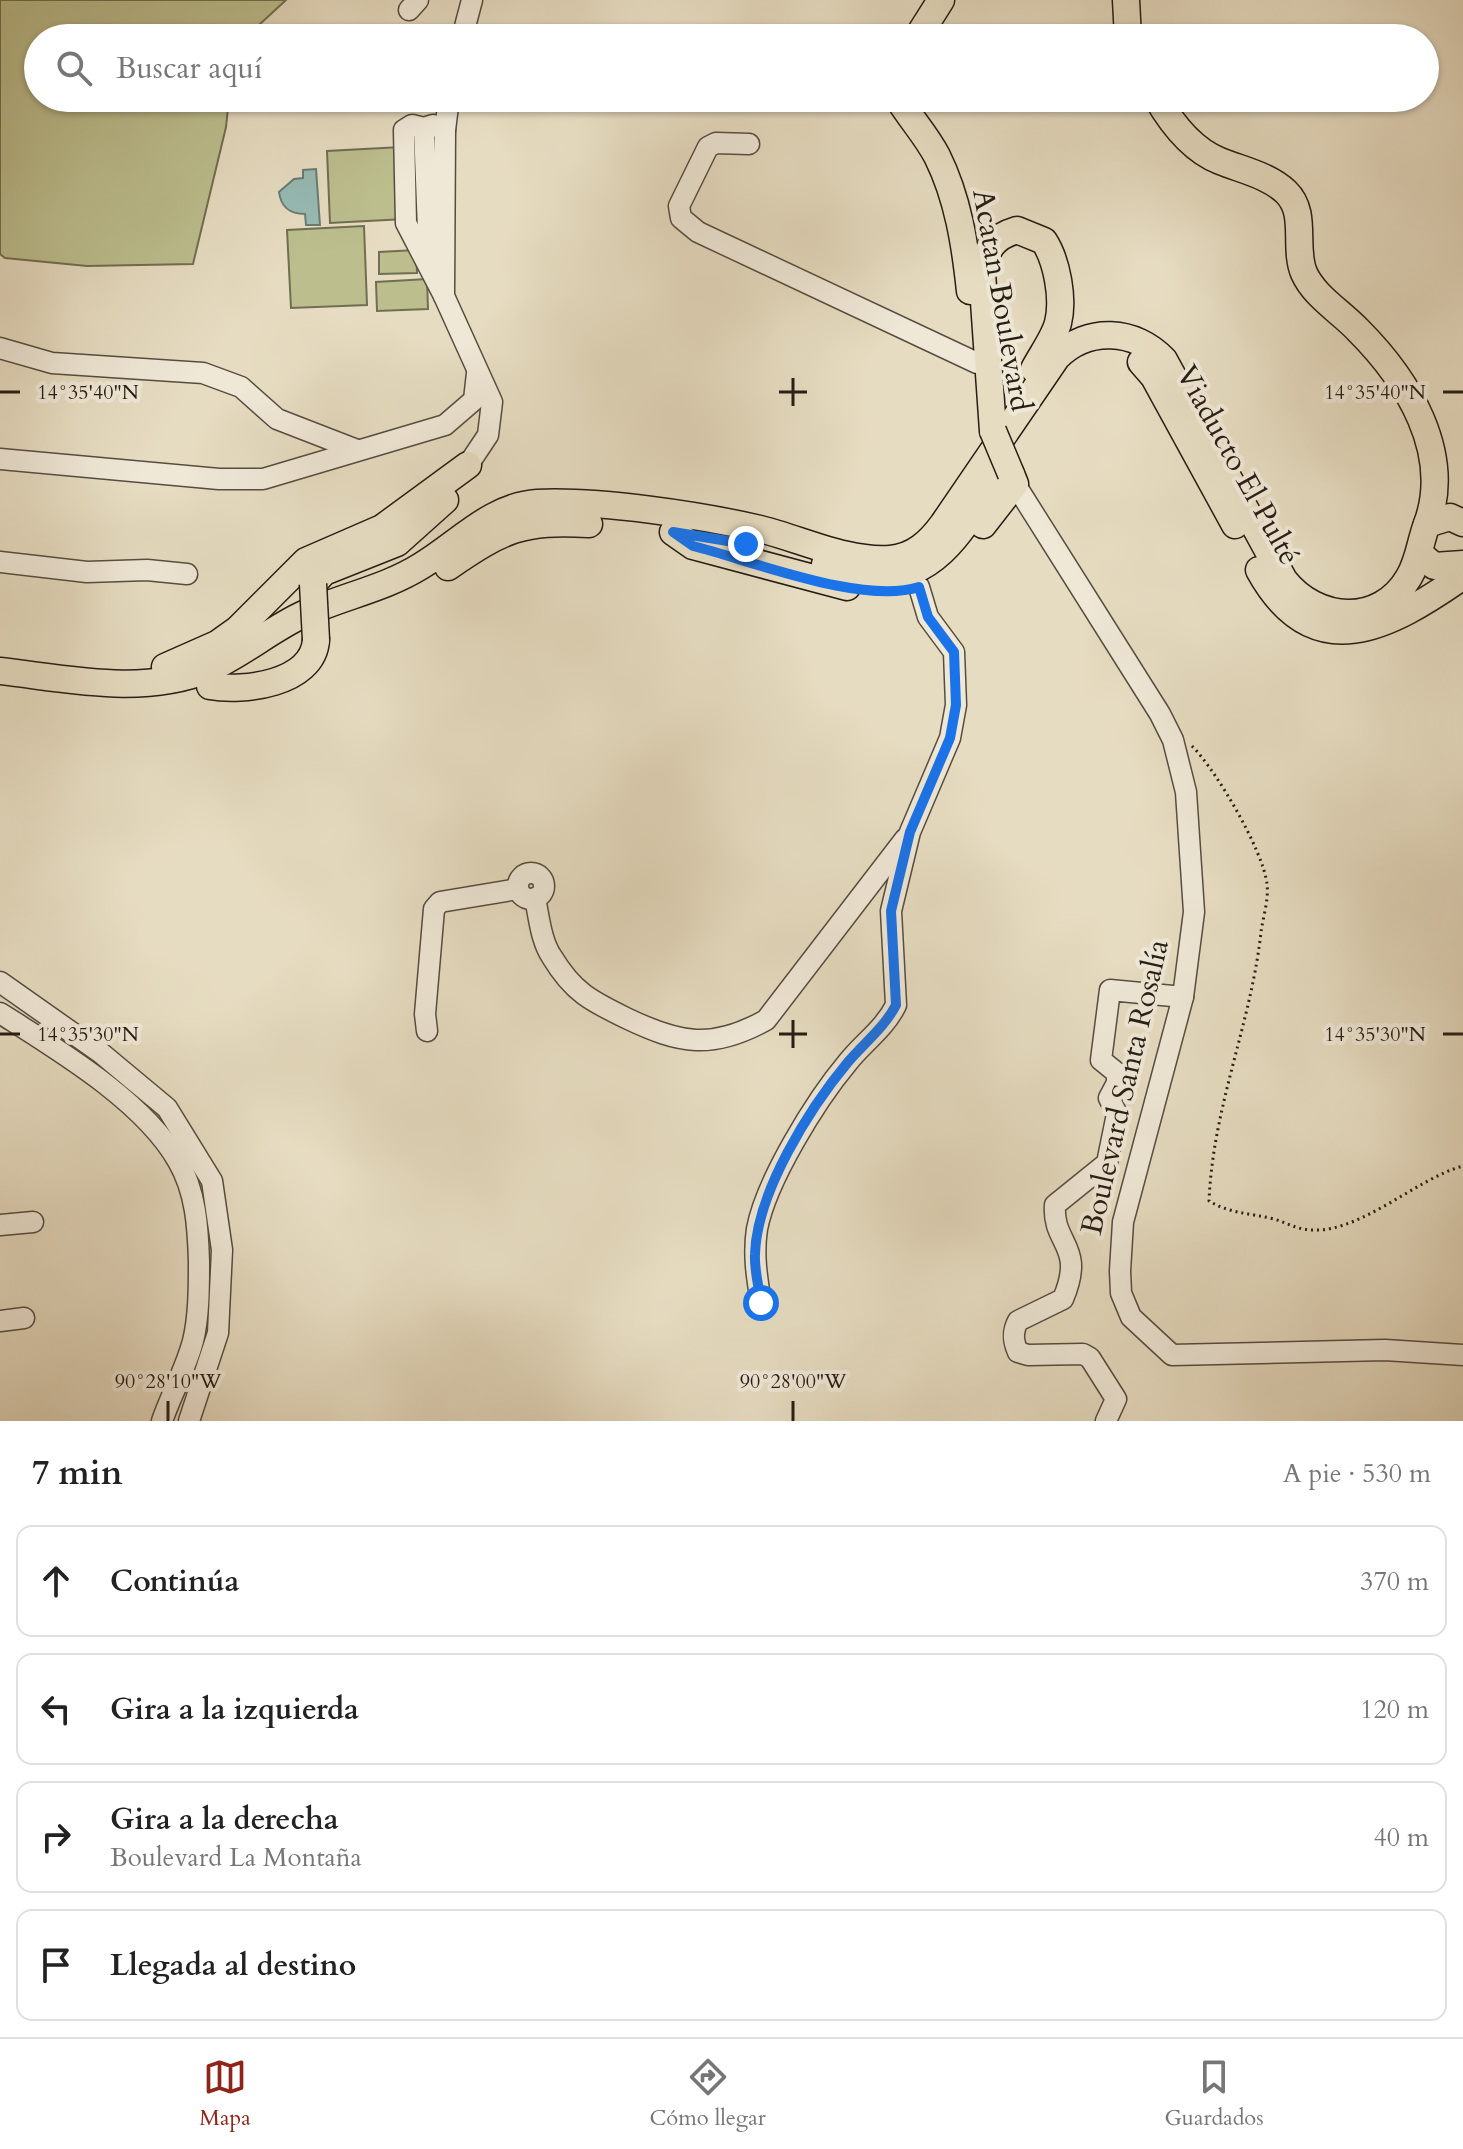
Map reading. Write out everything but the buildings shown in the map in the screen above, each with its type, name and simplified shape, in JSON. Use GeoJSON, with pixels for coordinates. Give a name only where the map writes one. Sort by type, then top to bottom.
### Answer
{"type":"FeatureCollection","features":[{"type":"Feature","properties":{"kind":"main road"},"geometry":{"type":"LineString","coordinates":[[926,24],[941,0]]}},
{"type":"Feature","properties":{"kind":"main road"},"geometry":{"type":"LineString","coordinates":[[1126,0],[1127,24]]}},
{"type":"Feature","properties":{"kind":"main road","name":"Acatan Boulevard"},"geometry":{"type":"LineString","coordinates":[[908,112],[936,154],[951,186],[966,256],[977,363],[990,427]]}},
{"type":"Feature","properties":{"kind":"main road"},"geometry":{"type":"LineString","coordinates":[[1168,112],[1196,147],[1218,161],[1267,179],[1287,192],[1299,218],[1300,256],[1304,273],[1403,383],[1433,450],[1433,473],[1461,521]]}},
{"type":"Feature","properties":{"kind":"main road"},"geometry":{"type":"LineString","coordinates":[[1,676],[119,697],[176,694],[210,686],[303,633],[392,602],[513,528],[557,522],[665,522],[693,546],[842,586],[877,593],[919,587],[958,558],[1001,474],[990,427],[982,273],[984,257],[993,241],[1017,230],[1036,235],[1048,248],[1059,303],[1056,327],[1021,394],[1020,409]]}},
{"type":"Feature","properties":{"kind":"main road","name":"Viaducto El Pulté"},"geometry":{"type":"LineString","coordinates":[[1001,474],[1020,409],[1057,357],[1072,344],[1099,335],[1132,339],[1156,351],[1171,370],[1284,580],[1305,601],[1337,614],[1366,610],[1395,596],[1420,554],[1436,498],[1433,473]]}},
{"type":"Feature","properties":{"kind":"main road","name":"Viaducto El Pulté"},"geometry":{"type":"LineString","coordinates":[[1001,474],[1071,367],[1101,352],[1121,353],[1141,362],[1154,377],[1271,591],[1294,615],[1331,631],[1372,627],[1399,616],[1463,576]]}},
{"type":"Feature","properties":{"kind":"main road"},"geometry":{"type":"LineString","coordinates":[[665,522],[673,504],[721,506],[764,514],[870,543],[899,541],[918,530],[927,519],[990,427]]}},
{"type":"Feature","properties":{"kind":"main road"},"geometry":{"type":"LineString","coordinates":[[210,686],[237,690],[280,679],[309,659],[315,652],[316,640],[315,577],[404,538],[457,488],[468,465]]}},
{"type":"Feature","properties":{"kind":"main road"},"geometry":{"type":"LineString","coordinates":[[1,676],[29,664],[137,671],[163,668],[188,658],[238,629],[306,561],[382,528],[468,465]]}},
{"type":"Feature","properties":{"kind":"main road"},"geometry":{"type":"LineString","coordinates":[[1,676],[136,684],[178,679],[211,668],[308,612],[382,587],[424,565],[485,522],[510,510],[538,503],[665,522],[862,575],[900,575],[922,568],[950,545],[1001,474]]}},
{"type":"Feature","properties":{"kind":"main road"},"geometry":{"type":"LineString","coordinates":[[1427,524],[1442,517],[1461,521]]}},
{"type":"Feature","properties":{"kind":"main road"},"geometry":{"type":"LineString","coordinates":[[1420,554],[1434,566],[1463,564]]}},
{"type":"Feature","properties":{"kind":"street"},"geometry":{"type":"LineString","coordinates":[[465,24],[471,1]]}},
{"type":"Feature","properties":{"kind":"street"},"geometry":{"type":"LineString","coordinates":[[439,112],[435,129],[447,274],[444,296]]}},
{"type":"Feature","properties":{"kind":"street"},"geometry":{"type":"LineString","coordinates":[[435,129],[412,125],[404,130],[406,223],[444,296],[492,402],[488,435],[468,465]]}},
{"type":"Feature","properties":{"kind":"street"},"geometry":{"type":"LineString","coordinates":[[749,144],[716,143],[708,147],[679,206],[681,218],[698,232],[977,363]]}},
{"type":"Feature","properties":{"kind":"street"},"geometry":{"type":"LineString","coordinates":[[0,348],[52,363],[203,373],[241,387],[277,419],[357,450]]}},
{"type":"Feature","properties":{"kind":"street"},"geometry":{"type":"LineString","coordinates":[[0,459],[219,479],[263,479],[445,425],[474,400],[477,373]]}},
{"type":"Feature","properties":{"kind":"street","name":"Boulevard Santa Rosalía"},"geometry":{"type":"LineString","coordinates":[[1001,474],[1173,740],[1186,792],[1194,912],[1183,997],[1122,1235],[1121,1293],[1141,1329],[1172,1355],[1385,1350],[1463,1355]]}},
{"type":"Feature","properties":{"kind":"street"},"geometry":{"type":"LineString","coordinates":[[0,562],[87,572],[147,570],[187,574]]}},
{"type":"Feature","properties":{"kind":"street"},"geometry":{"type":"LineString","coordinates":[[761,1303],[754,1257],[764,1203],[814,1109],[848,1062],[889,1018],[896,1005],[891,911],[910,832],[950,738],[956,705],[954,652],[928,617],[919,587]]}},
{"type":"Feature","properties":{"kind":"street"},"geometry":{"type":"LineString","coordinates":[[427,1031],[425,1014],[434,909],[440,902],[527,894],[550,955],[585,999],[667,1038],[703,1041],[736,1037],[766,1020],[910,832]]}},
{"type":"Feature","properties":{"kind":"street"},"geometry":{"type":"LineString","coordinates":[[0,982],[101,1053],[167,1108],[212,1181],[222,1250],[218,1333],[189,1421]]}},
{"type":"Feature","properties":{"kind":"street"},"geometry":{"type":"LineString","coordinates":[[1106,1421],[1116,1399],[1090,1358],[1083,1354],[1028,1355],[1018,1352],[1013,1343],[1015,1326],[1018,1321],[1063,1299],[1072,1261],[1056,1224],[1055,1205],[1107,1163],[1117,1114],[1109,1098],[1117,1083],[1117,1073],[1101,1060],[1110,990],[1183,997]]}},
{"type":"Feature","properties":{"kind":"street"},"geometry":{"type":"LineString","coordinates":[[0,1013],[118,1095],[150,1126],[178,1160],[198,1220],[199,1278],[193,1340],[162,1421]]}},
{"type":"Feature","properties":{"kind":"street"},"geometry":{"type":"LineString","coordinates":[[0,1225],[33,1222]]}},
{"type":"Feature","properties":{"kind":"street"},"geometry":{"type":"LineString","coordinates":[[0,1321],[24,1318]]}},
{"type":"Feature","properties":{"kind":"path"},"geometry":{"type":"LineString","coordinates":[[1189,744],[1209,763],[1241,819],[1267,883],[1258,961],[1211,1150],[1209,1201],[1241,1215],[1272,1218],[1305,1230],[1327,1229],[1358,1219],[1445,1171],[1463,1166]]}},
{"type":"Feature","properties":{"kind":"green space"},"geometry":{"type":"Polygon","coordinates":[[[0,0],[286,0],[260,24],[24,24],[24,112],[228,112],[226,127],[193,264],[87,266],[5,258],[0,254],[0,0]]]}},
{"type":"Feature","properties":{"kind":"green space"},"geometry":{"type":"Polygon","coordinates":[[[401,147],[405,219],[330,223],[327,151],[401,147]]]}},
{"type":"Feature","properties":{"kind":"green space"},"geometry":{"type":"Polygon","coordinates":[[[364,226],[367,305],[291,308],[287,230],[364,226]]]}},
{"type":"Feature","properties":{"kind":"green space"},"geometry":{"type":"Polygon","coordinates":[[[416,250],[417,273],[379,274],[379,252],[416,250]]]}},
{"type":"Feature","properties":{"kind":"green space"},"geometry":{"type":"Polygon","coordinates":[[[427,279],[428,309],[377,311],[376,282],[427,279]]]}},
{"type":"Feature","properties":{"kind":"water"},"geometry":{"type":"Polygon","coordinates":[[[316,169],[320,225],[306,225],[305,214],[287,209],[279,192],[294,179],[303,178],[303,170],[316,169]]]}},
{"type":"Feature","properties":{"kind":"route"},"geometry":{"type":"LineString","coordinates":[[746,544],[673,532],[693,546],[842,586],[877,593],[919,587],[928,617],[954,652],[956,664],[956,705],[950,738],[910,832],[891,911],[891,949],[898,992],[896,1005],[889,1018],[848,1062],[814,1109],[764,1203],[754,1257],[761,1303]]}}]}
